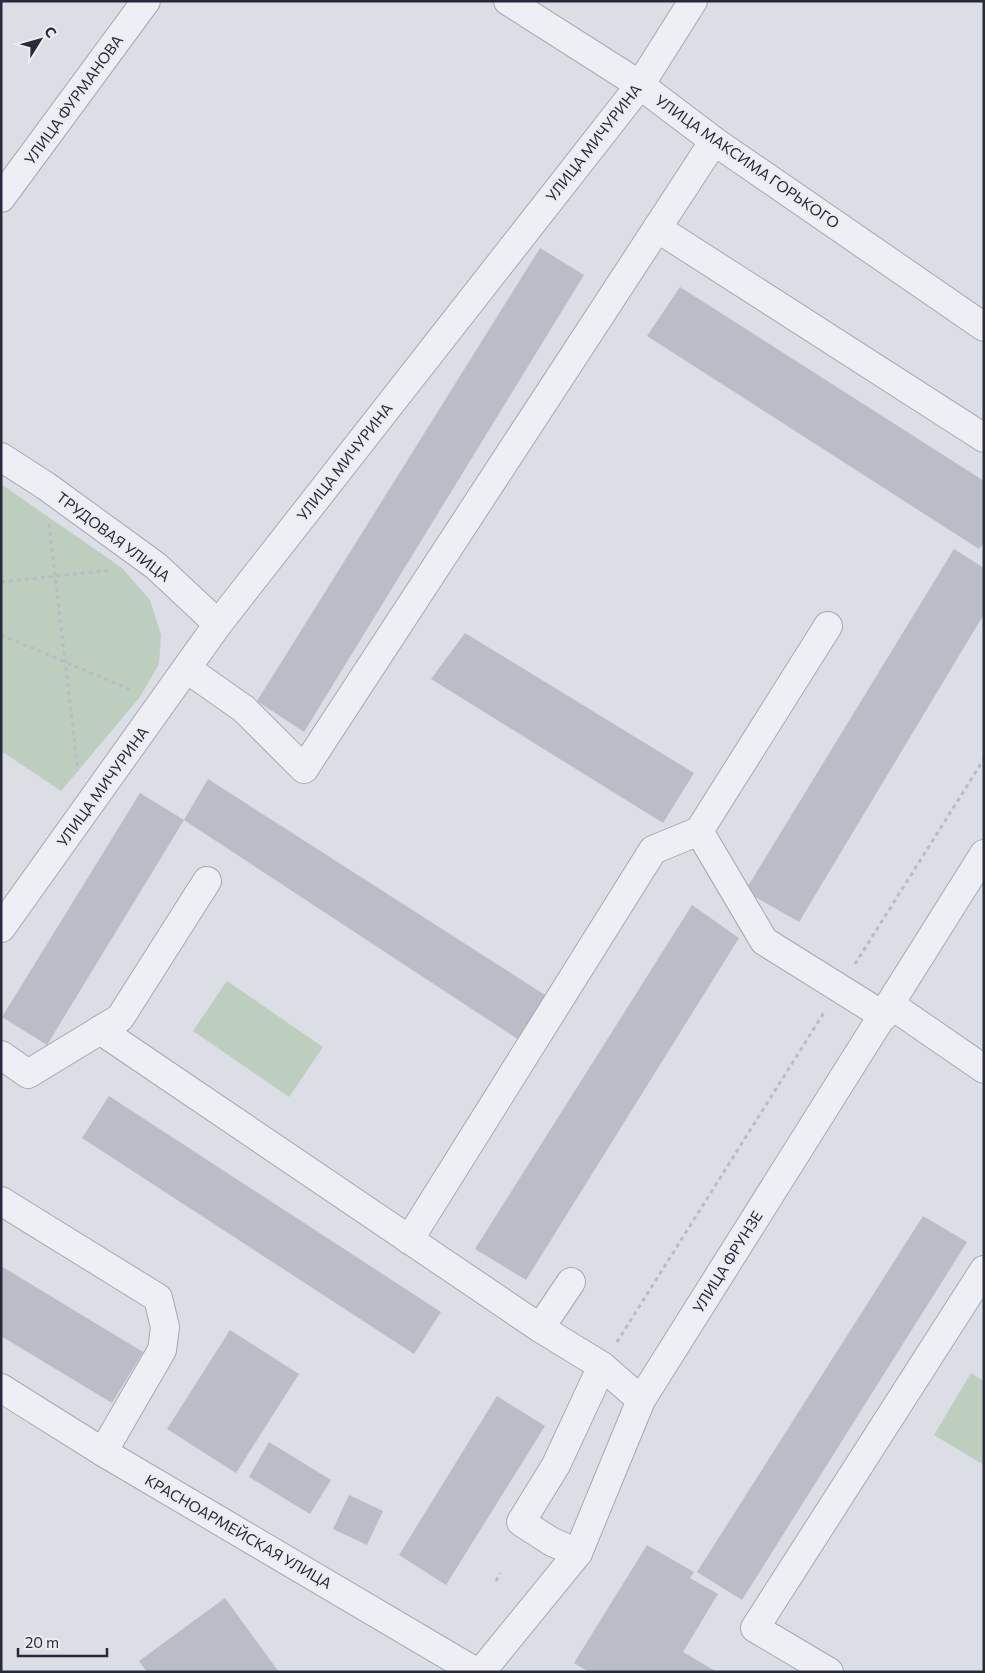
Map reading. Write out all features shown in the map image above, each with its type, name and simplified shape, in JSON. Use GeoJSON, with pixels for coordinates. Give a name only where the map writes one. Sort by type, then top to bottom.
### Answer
{"type":"FeatureCollection","features":[{"type":"Feature","properties":{"kind":"street","name":"УЛИЦА ФУРМАНОВА"},"geometry":{"type":"LineString","coordinates":[[1,198],[146,1]]}},
{"type":"Feature","properties":{"kind":"street","name":"УЛИЦА МАКСИМА ГОРЬКОГО"},"geometry":{"type":"LineString","coordinates":[[508,1],[640,85],[714,141],[984,327]]}},
{"type":"Feature","properties":{"kind":"street","name":"УЛИЦА МИЧУРИНА"},"geometry":{"type":"LineString","coordinates":[[1,928],[164,703],[218,624],[640,85],[693,1]]}},
{"type":"Feature","properties":{"kind":"street"},"geometry":{"type":"LineString","coordinates":[[187,669],[244,709],[304,769],[714,141]]}},
{"type":"Feature","properties":{"kind":"street"},"geometry":{"type":"LineString","coordinates":[[657,228],[984,438]]}},
{"type":"Feature","properties":{"kind":"street","name":"ТРУДОВАЯ УЛИЦА"},"geometry":{"type":"LineString","coordinates":[[1,457],[46,486],[156,566],[218,624]]}},
{"type":"Feature","properties":{"kind":"street"},"geometry":{"type":"LineString","coordinates":[[409,1240],[653,850],[699,831],[828,626]]}},
{"type":"Feature","properties":{"kind":"street"},"geometry":{"type":"LineString","coordinates":[[699,831],[764,941],[839,989],[887,1010],[984,1069]]}},
{"type":"Feature","properties":{"kind":"street","name":"УЛИЦА ФРУНЗЕ"},"geometry":{"type":"LineString","coordinates":[[481,1672],[578,1553],[641,1400],[984,854]]}},
{"type":"Feature","properties":{"kind":"street"},"geometry":{"type":"LineString","coordinates":[[1,1055],[28,1074],[120,1018],[207,881]]}},
{"type":"Feature","properties":{"kind":"street"},"geometry":{"type":"LineString","coordinates":[[100,1030],[540,1328],[602,1366],[641,1400]]}},
{"type":"Feature","properties":{"kind":"street"},"geometry":{"type":"LineString","coordinates":[[1,1202],[158,1298],[165,1327],[162,1350],[103,1452]]}},
{"type":"Feature","properties":{"kind":"street"},"geometry":{"type":"LineString","coordinates":[[829,1672],[755,1628],[984,1270]]}},
{"type":"Feature","properties":{"kind":"street"},"geometry":{"type":"LineString","coordinates":[[540,1328],[571,1282]]}},
{"type":"Feature","properties":{"kind":"street"},"geometry":{"type":"LineString","coordinates":[[578,1553],[552,1542],[521,1522],[556,1465],[602,1366]]}},
{"type":"Feature","properties":{"kind":"street","name":"КРАСНОАРМЕЙСКАЯ УЛИЦА"},"geometry":{"type":"LineString","coordinates":[[1,1388],[103,1452],[476,1672]]}},
{"type":"Feature","properties":{"kind":"path"},"geometry":{"type":"LineString","coordinates":[[46,486],[79,777]]}},
{"type":"Feature","properties":{"kind":"path"},"geometry":{"type":"LineString","coordinates":[[1,582],[156,566]]}},
{"type":"Feature","properties":{"kind":"path"},"geometry":{"type":"LineString","coordinates":[[1,635],[164,703]]}},
{"type":"Feature","properties":{"kind":"path"},"geometry":{"type":"LineString","coordinates":[[602,1366],[984,759]]}},
{"type":"Feature","properties":{"kind":"path"},"geometry":{"type":"LineString","coordinates":[[496,1581],[500,1573]]}},
{"type":"Feature","properties":{"kind":"green space"},"geometry":{"type":"Polygon","coordinates":[[[1,484],[122,568],[150,600],[161,635],[159,664],[140,697],[61,791],[1,751],[1,484]]]}},
{"type":"Feature","properties":{"kind":"green space"},"geometry":{"type":"Polygon","coordinates":[[[227,981],[323,1047],[289,1097],[193,1031],[227,981]]]}},
{"type":"Feature","properties":{"kind":"green space"},"geometry":{"type":"Polygon","coordinates":[[[971,1373],[984,1381],[984,1465],[934,1435],[971,1373]]]}},
{"type":"Feature","properties":{"kind":"building"},"geometry":{"type":"Polygon","coordinates":[[[540,248],[584,275],[304,732],[257,701],[540,248]]]}},
{"type":"Feature","properties":{"kind":"building"},"geometry":{"type":"Polygon","coordinates":[[[680,287],[984,481],[984,543],[979,549],[647,336],[680,287]]]}},
{"type":"Feature","properties":{"kind":"building"},"geometry":{"type":"Polygon","coordinates":[[[954,549],[984,568],[984,614],[799,922],[745,891],[954,549]]]}},
{"type":"Feature","properties":{"kind":"building"},"geometry":{"type":"Polygon","coordinates":[[[465,633],[694,773],[663,823],[431,679],[465,633]]]}},
{"type":"Feature","properties":{"kind":"building"},"geometry":{"type":"Polygon","coordinates":[[[208,779],[545,995],[519,1040],[184,820],[208,779]]]}},
{"type":"Feature","properties":{"kind":"building"},"geometry":{"type":"Polygon","coordinates":[[[140,793],[184,820],[47,1045],[2,1017],[140,793]]]}},
{"type":"Feature","properties":{"kind":"building"},"geometry":{"type":"Polygon","coordinates":[[[692,905],[739,938],[526,1280],[475,1249],[692,905]]]}},
{"type":"Feature","properties":{"kind":"building"},"geometry":{"type":"Polygon","coordinates":[[[109,1096],[441,1312],[414,1354],[82,1138],[109,1096]]]}},
{"type":"Feature","properties":{"kind":"building"},"geometry":{"type":"Polygon","coordinates":[[[923,1216],[967,1242],[742,1600],[697,1572],[923,1216]]]}},
{"type":"Feature","properties":{"kind":"building"},"geometry":{"type":"Polygon","coordinates":[[[1,1266],[143,1352],[112,1403],[1,1336],[1,1266]]]}},
{"type":"Feature","properties":{"kind":"building"},"geometry":{"type":"Polygon","coordinates":[[[230,1330],[299,1374],[236,1473],[167,1429],[230,1330]]]}},
{"type":"Feature","properties":{"kind":"building"},"geometry":{"type":"Polygon","coordinates":[[[497,1396],[545,1426],[446,1585],[399,1555],[497,1396]]]}},
{"type":"Feature","properties":{"kind":"building"},"geometry":{"type":"Polygon","coordinates":[[[269,1442],[331,1480],[310,1514],[249,1477],[269,1442]]]}},
{"type":"Feature","properties":{"kind":"building"},"geometry":{"type":"Polygon","coordinates":[[[349,1495],[383,1511],[367,1545],[333,1529],[349,1495]]]}},
{"type":"Feature","properties":{"kind":"building"},"geometry":{"type":"Polygon","coordinates":[[[647,1545],[694,1572],[690,1578],[718,1594],[683,1652],[717,1672],[589,1672],[574,1663],[647,1545]]]}},
{"type":"Feature","properties":{"kind":"building"},"geometry":{"type":"Polygon","coordinates":[[[225,1598],[279,1672],[147,1672],[139,1661],[225,1598]]]}}]}
